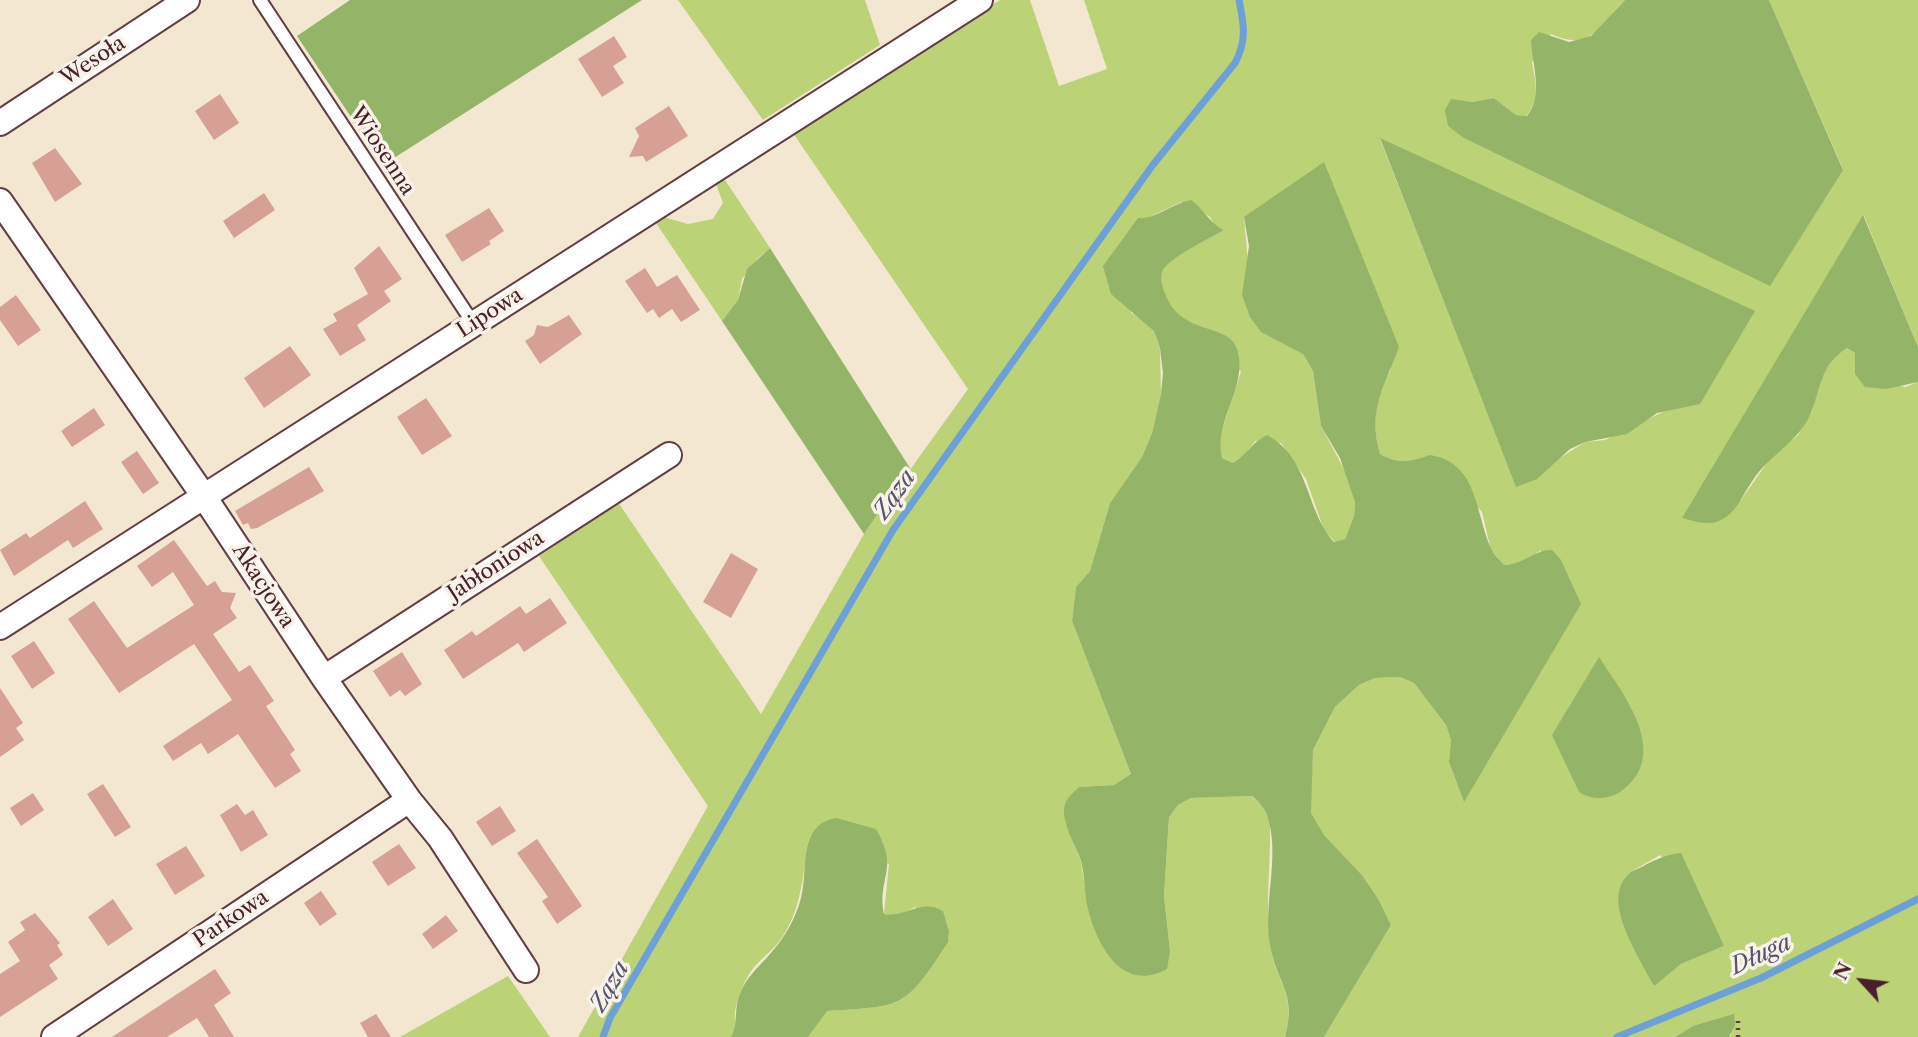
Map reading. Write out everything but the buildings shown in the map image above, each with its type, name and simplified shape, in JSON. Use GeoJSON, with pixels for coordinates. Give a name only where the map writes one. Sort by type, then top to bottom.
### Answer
{"type":"FeatureCollection","features":[{"type":"Feature","properties":{"kind":"street","name":"Wesoła"},"geometry":{"type":"LineString","coordinates":[[0,123],[187,0]]}},
{"type":"Feature","properties":{"kind":"street","name":"Lipowa"},"geometry":{"type":"LineString","coordinates":[[0,627],[980,0]]}},
{"type":"Feature","properties":{"kind":"street","name":"Akacjowa"},"geometry":{"type":"LineString","coordinates":[[0,201],[203,495],[324,678],[409,800],[440,838],[526,970]]}},
{"type":"Feature","properties":{"kind":"street","name":"Jabłoniowa"},"geometry":{"type":"LineString","coordinates":[[324,678],[669,454]]}},
{"type":"Feature","properties":{"kind":"street","name":"Parkowa"},"geometry":{"type":"LineString","coordinates":[[54,1037],[409,800]]}},
{"type":"Feature","properties":{"kind":"lane","name":"Wiosenna"},"geometry":{"type":"LineString","coordinates":[[260,0],[473,323]]}},
{"type":"Feature","properties":{"kind":"path"},"geometry":{"type":"LineString","coordinates":[[1738,1018],[1738,1037]]}},
{"type":"Feature","properties":{"kind":"green space"},"geometry":{"type":"Polygon","coordinates":[[[350,0],[642,0],[383,165],[297,36],[350,0]]]}},
{"type":"Feature","properties":{"kind":"green space"},"geometry":{"type":"Polygon","coordinates":[[[678,0],[865,0],[880,45],[763,120],[678,0]]]}},
{"type":"Feature","properties":{"kind":"green space"},"geometry":{"type":"Polygon","coordinates":[[[1000,0],[1030,0],[1059,86],[1107,69],[1084,0],[1625,0],[1586,38],[1565,39],[1551,34],[1532,62],[1535,97],[1526,116],[1516,115],[1494,98],[1472,102],[1451,100],[1464,138],[1483,146],[1843,169],[1769,0],[1918,0],[1918,347],[1864,216],[1683,517],[1705,523],[1741,500],[1769,460],[1798,435],[1812,411],[1822,376],[1835,356],[1847,348],[1855,353],[1855,374],[1905,387],[1918,382],[1918,1037],[1729,1037],[1732,1034],[1693,1026],[1675,1037],[1324,1037],[1391,925],[1379,900],[1362,875],[1324,835],[1310,813],[1313,750],[1335,707],[1359,685],[1375,678],[1400,677],[1414,683],[1446,725],[1451,740],[1449,762],[1464,801],[1541,550],[1522,564],[1504,565],[1491,550],[1482,512],[1429,455],[1404,461],[1380,454],[1376,411],[1381,390],[1391,369],[1244,217],[1248,263],[1288,345],[1303,354],[1313,371],[1321,426],[1348,477],[1355,502],[1354,516],[1345,539],[1335,542],[1324,530],[1306,479],[1281,443],[1255,441],[1244,457],[1233,463],[1222,458],[1218,442],[1241,372],[1211,330],[1195,327],[1181,318],[1168,302],[1161,285],[1161,276],[1163,269],[1174,258],[1224,230],[1215,226],[1210,217],[1181,202],[1145,219],[1131,313],[1146,320],[1154,331],[1160,348],[1161,394],[1152,433],[1142,457],[1110,503],[1090,571],[1076,587],[1072,621],[1131,774],[1114,785],[1079,787],[1065,819],[1081,862],[1088,908],[1170,951],[1164,896],[1169,817],[1178,805],[1191,798],[1251,796],[1262,804],[1270,823],[1270,943],[1287,997],[1288,1021],[1285,1037],[808,1037],[826,1011],[888,1005],[912,992],[948,941],[949,932],[915,907],[898,916],[884,914],[889,864],[810,838],[795,913],[779,941],[746,980],[737,1002],[735,1027],[731,1037],[578,1037],[708,806],[539,556],[618,502],[761,714],[864,534],[968,389],[793,133],[1000,0]],[[1381,139],[1516,486],[1585,442],[1605,440],[1673,407],[1700,404],[1381,139]],[[1660,855],[1634,870],[1653,986],[1681,964],[1724,946],[1660,855]]]}},
{"type":"Feature","properties":{"kind":"green space"},"geometry":{"type":"Polygon","coordinates":[[[1625,0],[1769,0],[1843,170],[1770,286],[1464,138],[1448,126],[1445,110],[1451,99],[1472,102],[1494,98],[1516,115],[1527,116],[1535,99],[1536,89],[1531,40],[1539,32],[1569,42],[1591,36],[1625,0]]]}},
{"type":"Feature","properties":{"kind":"green space"},"geometry":{"type":"Polygon","coordinates":[[[1380,138],[1755,311],[1700,404],[1657,413],[1627,434],[1585,442],[1570,449],[1537,479],[1516,487],[1380,138]]]}},
{"type":"Feature","properties":{"kind":"green space"},"geometry":{"type":"Polygon","coordinates":[[[1324,162],[1399,347],[1376,411],[1376,438],[1380,454],[1404,461],[1429,455],[1445,459],[1457,467],[1472,491],[1492,550],[1504,565],[1552,550],[1561,560],[1581,604],[1464,802],[1449,762],[1451,740],[1446,725],[1414,683],[1400,677],[1375,678],[1359,685],[1335,707],[1313,750],[1311,813],[1324,835],[1362,875],[1379,900],[1391,925],[1324,1037],[1285,1037],[1289,1009],[1285,989],[1273,959],[1268,930],[1272,837],[1265,810],[1252,796],[1191,798],[1178,805],[1169,817],[1164,896],[1170,951],[1167,969],[1151,975],[1125,971],[1115,963],[1098,938],[1088,909],[1081,861],[1064,815],[1065,805],[1079,787],[1114,785],[1131,774],[1072,621],[1076,587],[1090,571],[1110,503],[1142,457],[1152,433],[1163,373],[1160,348],[1154,331],[1111,294],[1103,266],[1138,218],[1184,202],[1191,200],[1224,230],[1172,261],[1161,277],[1172,307],[1181,317],[1224,335],[1237,349],[1238,377],[1222,430],[1222,458],[1233,463],[1267,435],[1292,457],[1317,515],[1334,542],[1345,539],[1354,516],[1355,502],[1340,458],[1321,426],[1313,371],[1303,354],[1261,332],[1250,317],[1242,295],[1249,246],[1244,217],[1324,162]]]}},
{"type":"Feature","properties":{"kind":"green space"},"geometry":{"type":"Polygon","coordinates":[[[723,177],[770,248],[758,258],[742,279],[738,300],[722,321],[654,220],[660,216],[688,224],[713,219],[723,203],[715,181],[723,177]]]}},
{"type":"Feature","properties":{"kind":"green space"},"geometry":{"type":"Polygon","coordinates":[[[1863,215],[1918,347],[1918,382],[1886,389],[1865,387],[1855,374],[1855,353],[1847,348],[1837,356],[1825,373],[1807,421],[1795,437],[1759,472],[1730,514],[1710,523],[1682,518],[1863,215]]]}},
{"type":"Feature","properties":{"kind":"green space"},"geometry":{"type":"Polygon","coordinates":[[[770,248],[910,468],[864,534],[722,321],[738,300],[747,269],[770,248]]]}},
{"type":"Feature","properties":{"kind":"green space"},"geometry":{"type":"Polygon","coordinates":[[[1599,657],[1630,706],[1643,743],[1642,760],[1635,777],[1620,792],[1599,798],[1579,792],[1552,735],[1599,657]]]}},
{"type":"Feature","properties":{"kind":"green space"},"geometry":{"type":"Polygon","coordinates":[[[836,818],[876,829],[883,843],[887,864],[883,891],[884,914],[920,907],[943,911],[949,932],[948,942],[922,980],[900,1000],[872,1008],[827,1011],[808,1037],[731,1037],[742,989],[752,973],[780,942],[796,913],[801,898],[810,839],[824,822],[836,818]]]}},
{"type":"Feature","properties":{"kind":"green space"},"geometry":{"type":"Polygon","coordinates":[[[1681,853],[1724,946],[1681,964],[1654,986],[1626,931],[1618,900],[1620,887],[1633,871],[1663,857],[1681,853]]]}},
{"type":"Feature","properties":{"kind":"green space"},"geometry":{"type":"Polygon","coordinates":[[[508,976],[550,1037],[400,1037],[508,976]]]}},
{"type":"Feature","properties":{"kind":"green space"},"geometry":{"type":"Polygon","coordinates":[[[1734,1014],[1735,1025],[1729,1037],[1675,1037],[1693,1026],[1734,1014]]]}},
{"type":"Feature","properties":{"kind":"waterway","name":"Ząza"},"geometry":{"type":"LineString","coordinates":[[603,1037],[610,1018],[893,530],[1152,166],[1235,63],[1243,32],[1239,0]]}},
{"type":"Feature","properties":{"kind":"waterway","name":"Długa"},"geometry":{"type":"LineString","coordinates":[[1617,1037],[1761,978],[1918,899]]}}]}
